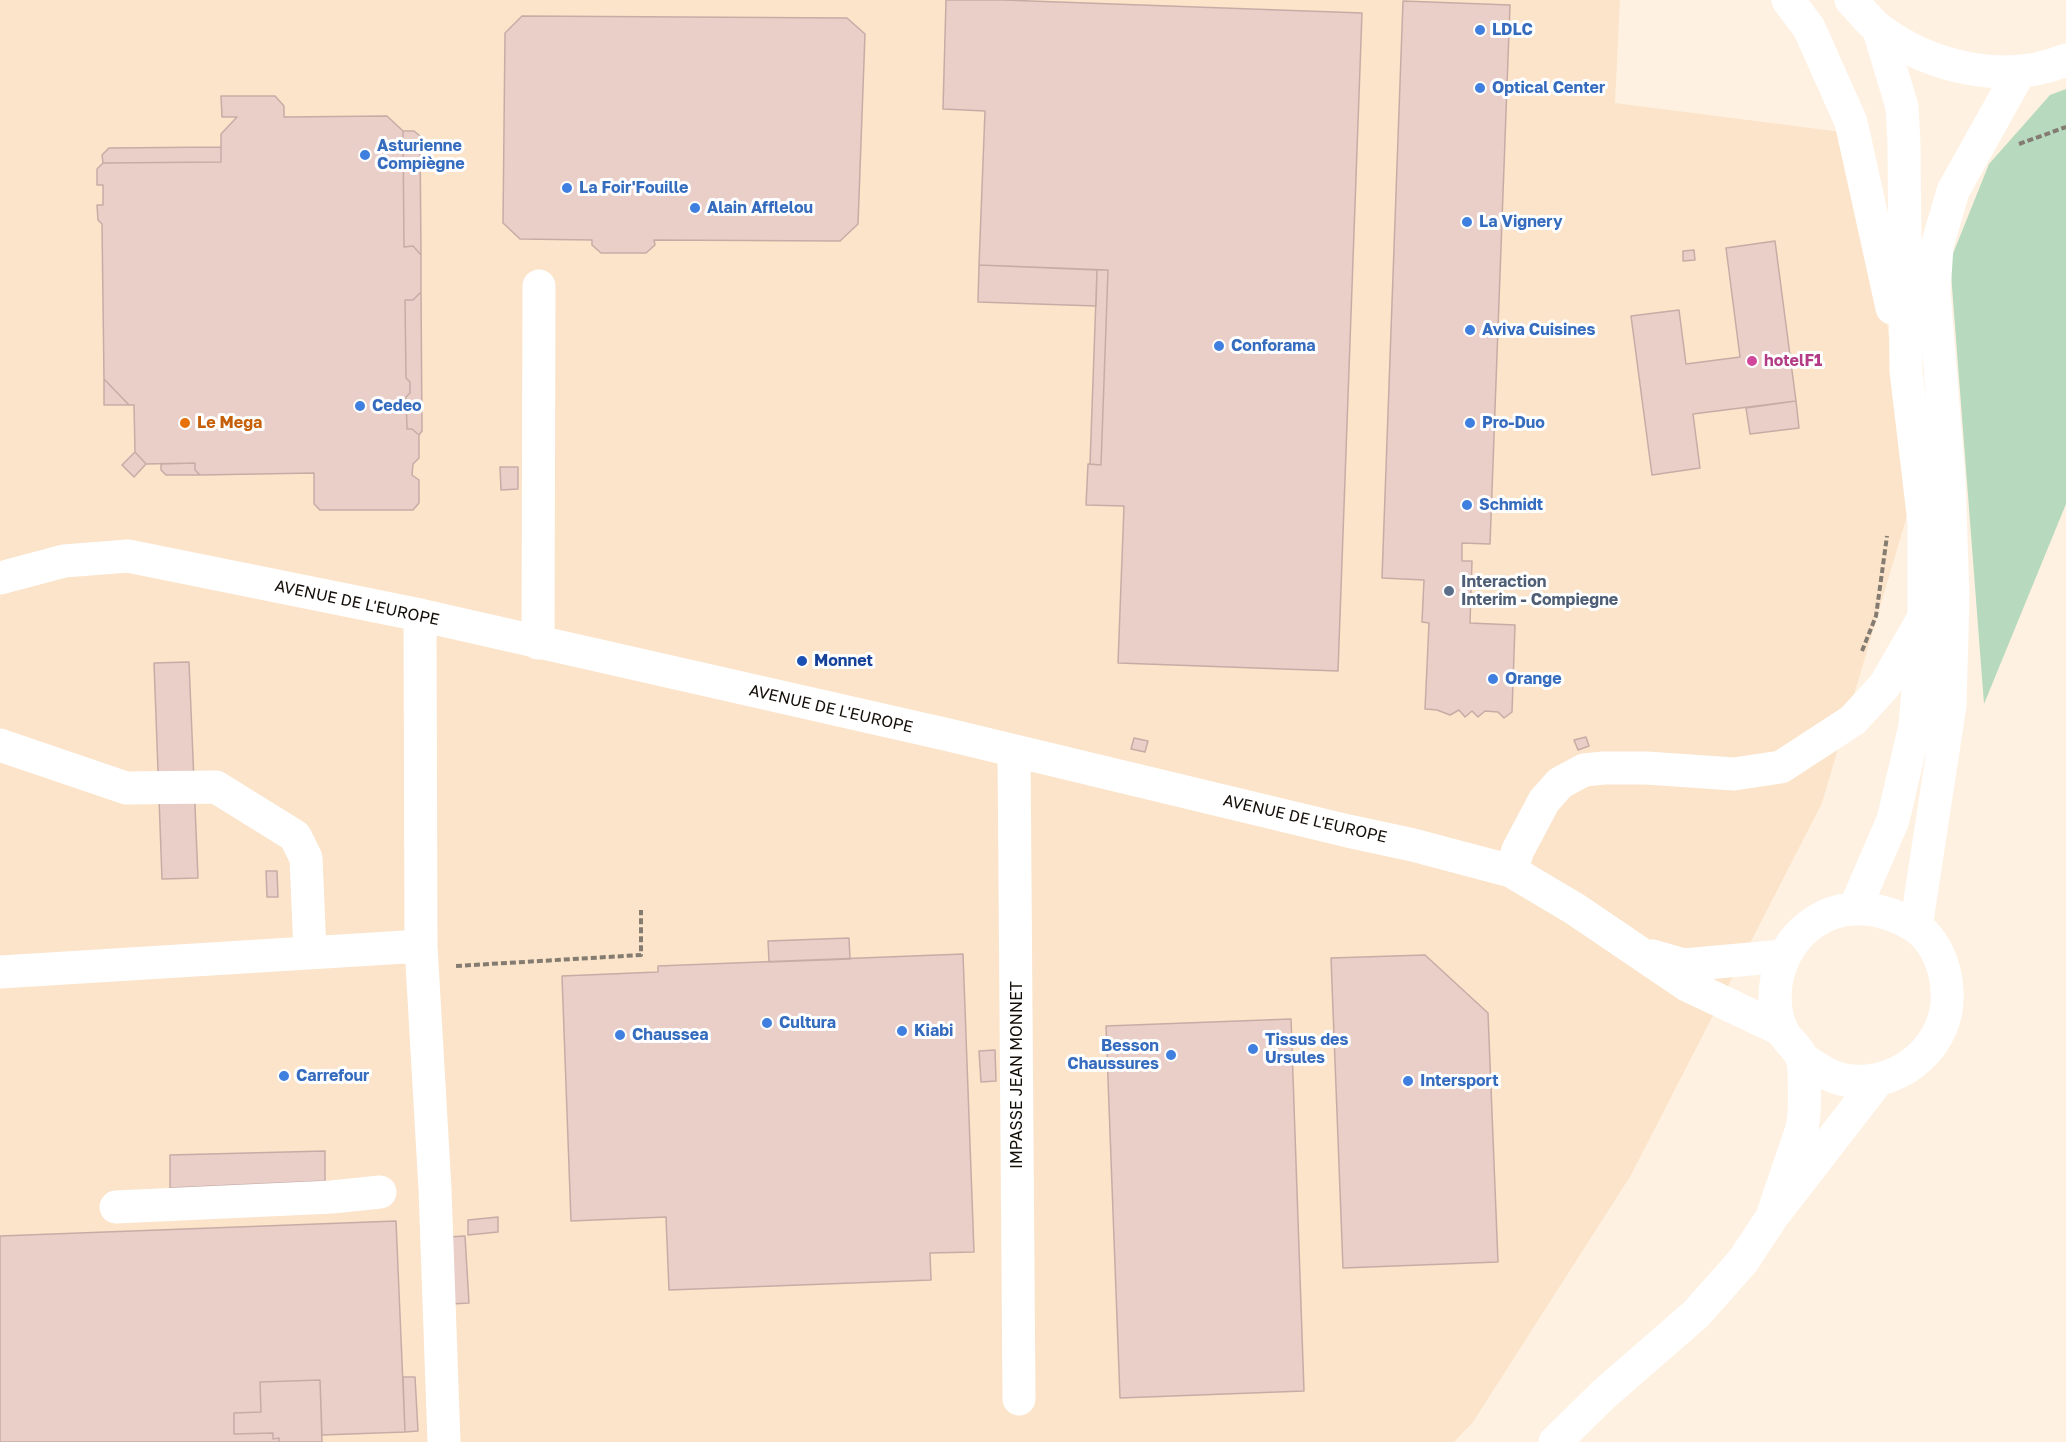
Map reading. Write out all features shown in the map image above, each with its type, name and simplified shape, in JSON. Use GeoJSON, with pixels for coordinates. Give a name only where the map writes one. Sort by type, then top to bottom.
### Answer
{"type":"FeatureCollection","features":[{"type":"Feature","properties":{"kind":"main road"},"geometry":{"type":"LineString","coordinates":[[1788,0],[1809,28],[1851,122],[1906,371],[1924,522],[1924,617],[1915,726],[1893,820],[1855,908]]}},
{"type":"Feature","properties":{"kind":"main road"},"geometry":{"type":"LineString","coordinates":[[1851,0],[1879,30],[1922,55],[1941,61],[1970,69],[2020,71],[2066,60]]}},
{"type":"Feature","properties":{"kind":"main road"},"geometry":{"type":"LineString","coordinates":[[1879,30],[1903,116],[1906,371]]}},
{"type":"Feature","properties":{"kind":"main road"},"geometry":{"type":"LineString","coordinates":[[1916,927],[1950,705],[1953,597],[1949,479],[1934,292],[1937,246],[1953,191],[2020,71]]}},
{"type":"Feature","properties":{"kind":"main road"},"geometry":{"type":"LineString","coordinates":[[538,643],[539,286]]}},
{"type":"Feature","properties":{"kind":"main road","name":"AVENUE DE L'EUROPE"},"geometry":{"type":"LineString","coordinates":[[0,578],[64,561],[128,556],[420,615],[1014,751],[1413,845],[1511,871],[1640,951]]}},
{"type":"Feature","properties":{"kind":"main road"},"geometry":{"type":"LineString","coordinates":[[420,615],[422,957],[435,1189],[444,1442]]}},
{"type":"Feature","properties":{"kind":"main road"},"geometry":{"type":"LineString","coordinates":[[1511,871],[1518,850],[1544,801],[1560,783],[1584,770],[1646,768],[1734,774],[1781,767],[1853,720],[1885,685],[1924,617]]}},
{"type":"Feature","properties":{"kind":"main road"},"geometry":{"type":"LineString","coordinates":[[0,745],[126,788],[216,787],[295,836],[306,858],[310,952]]}},
{"type":"Feature","properties":{"kind":"main road","name":"IMPASSE JEAN MONNET"},"geometry":{"type":"LineString","coordinates":[[1014,751],[1019,1399]]}},
{"type":"Feature","properties":{"kind":"main road"},"geometry":{"type":"LineString","coordinates":[[1855,908],[1887,911],[1916,927],[1935,948],[1946,973],[1948,1001],[1946,1011],[1941,1029],[1926,1053],[1904,1070],[1878,1080],[1851,1081],[1825,1074],[1803,1059],[1782,1030],[1774,993],[1783,956],[1796,938],[1813,923],[1832,912],[1855,908]]}},
{"type":"Feature","properties":{"kind":"main road"},"geometry":{"type":"LineString","coordinates":[[1640,951],[1684,965],[1783,956]]}},
{"type":"Feature","properties":{"kind":"main road"},"geometry":{"type":"LineString","coordinates":[[1640,951],[1687,985],[1782,1030]]}},
{"type":"Feature","properties":{"kind":"main road"},"geometry":{"type":"LineString","coordinates":[[0,972],[75,969],[310,952],[422,957]]}},
{"type":"Feature","properties":{"kind":"main road"},"geometry":{"type":"LineString","coordinates":[[1772,1216],[1803,1122],[1803,1059]]}},
{"type":"Feature","properties":{"kind":"main road"},"geometry":{"type":"LineString","coordinates":[[1555,1442],[1605,1394],[1696,1314],[1743,1261],[1772,1216],[1878,1080]]}},
{"type":"Feature","properties":{"kind":"main road"},"geometry":{"type":"LineString","coordinates":[[116,1207],[332,1197],[380,1192]]}},
{"type":"Feature","properties":{"kind":"path"},"geometry":{"type":"LineString","coordinates":[[1859,658],[1876,616],[1888,530]]}},
{"type":"Feature","properties":{"kind":"path"},"geometry":{"type":"LineString","coordinates":[[422,957],[641,955],[641,910]]}},
{"type":"Feature","properties":{"kind":"shaded area"},"geometry":{"type":"Polygon","coordinates":[[[0,0],[1620,0],[1615,103],[1865,135],[1909,509],[1822,803],[1631,1175],[1473,1422],[1454,1442],[0,1442],[0,0]]]}},
{"type":"Feature","properties":{"kind":"green space"},"geometry":{"type":"Polygon","coordinates":[[[2066,89],[2066,504],[1984,704],[1950,261],[1989,164],[2050,95],[2066,89]]]}},
{"type":"Feature","properties":{"kind":"building"},"geometry":{"type":"Polygon","coordinates":[[[946,0],[1362,13],[1338,671],[1118,663],[1124,506],[1086,505],[1088,464],[1101,465],[1108,270],[979,265],[985,111],[943,109],[946,0]]]}},
{"type":"Feature","properties":{"kind":"building"},"geometry":{"type":"Polygon","coordinates":[[[1403,1],[1510,5],[1490,544],[1462,543],[1462,561],[1472,561],[1470,623],[1515,625],[1512,712],[1504,718],[1498,712],[1485,711],[1478,717],[1472,711],[1465,717],[1459,710],[1450,715],[1437,710],[1425,709],[1429,623],[1422,622],[1424,580],[1382,578],[1403,1]]]}},
{"type":"Feature","properties":{"kind":"building"},"geometry":{"type":"Polygon","coordinates":[[[522,16],[847,18],[865,34],[858,224],[840,241],[654,240],[655,245],[646,253],[601,253],[592,245],[592,240],[520,239],[503,223],[505,33],[522,16]]]}},
{"type":"Feature","properties":{"kind":"building"},"geometry":{"type":"Polygon","coordinates":[[[221,96],[275,96],[284,106],[284,117],[387,116],[403,131],[404,247],[413,246],[421,255],[421,292],[413,300],[405,300],[406,378],[410,382],[410,393],[406,397],[407,429],[412,429],[419,435],[419,458],[413,464],[412,475],[419,480],[419,503],[413,510],[320,510],[314,504],[314,473],[200,475],[195,470],[195,463],[146,464],[135,452],[134,405],[129,405],[104,379],[102,224],[98,220],[97,205],[103,205],[103,185],[97,185],[97,169],[103,163],[221,162],[221,134],[237,117],[222,117],[221,96]]]}},
{"type":"Feature","properties":{"kind":"building"},"geometry":{"type":"Polygon","coordinates":[[[403,131],[414,131],[420,136],[421,255],[413,246],[404,247],[403,131]]]}},
{"type":"Feature","properties":{"kind":"building"},"geometry":{"type":"Polygon","coordinates":[[[221,147],[221,162],[103,163],[102,155],[109,148],[221,147]]]}},
{"type":"Feature","properties":{"kind":"building","name":"hotelF1"},"geometry":{"type":"Polygon","coordinates":[[[1775,241],[1796,401],[1693,414],[1700,468],[1652,475],[1631,316],[1679,310],[1686,364],[1740,357],[1726,248],[1775,241]]]}},
{"type":"Feature","properties":{"kind":"building"},"geometry":{"type":"Polygon","coordinates":[[[1694,250],[1695,260],[1683,261],[1683,251],[1694,250]]]}},
{"type":"Feature","properties":{"kind":"building"},"geometry":{"type":"Polygon","coordinates":[[[979,265],[1097,270],[1096,306],[978,302],[979,265]]]}},
{"type":"Feature","properties":{"kind":"building"},"geometry":{"type":"Polygon","coordinates":[[[1097,270],[1108,270],[1101,465],[1090,464],[1097,270]]]}},
{"type":"Feature","properties":{"kind":"building"},"geometry":{"type":"Polygon","coordinates":[[[421,292],[422,431],[419,435],[412,429],[407,429],[406,397],[410,393],[410,382],[406,378],[405,300],[413,300],[421,292]]]}},
{"type":"Feature","properties":{"kind":"building"},"geometry":{"type":"Polygon","coordinates":[[[104,379],[129,405],[104,405],[104,379]]]}},
{"type":"Feature","properties":{"kind":"building"},"geometry":{"type":"Polygon","coordinates":[[[1796,401],[1799,428],[1750,434],[1746,408],[1796,401]]]}},
{"type":"Feature","properties":{"kind":"building"},"geometry":{"type":"Polygon","coordinates":[[[135,452],[146,464],[134,477],[122,465],[135,452]]]}},
{"type":"Feature","properties":{"kind":"building"},"geometry":{"type":"Polygon","coordinates":[[[195,463],[195,470],[200,475],[166,475],[161,470],[161,464],[195,463]]]}},
{"type":"Feature","properties":{"kind":"building"},"geometry":{"type":"Polygon","coordinates":[[[500,467],[518,467],[518,489],[501,490],[500,467]]]}},
{"type":"Feature","properties":{"kind":"building"},"geometry":{"type":"Polygon","coordinates":[[[189,662],[198,878],[162,879],[154,663],[189,662]]]}},
{"type":"Feature","properties":{"kind":"building"},"geometry":{"type":"Polygon","coordinates":[[[1586,737],[1589,746],[1578,750],[1574,740],[1586,737]]]}},
{"type":"Feature","properties":{"kind":"building"},"geometry":{"type":"Polygon","coordinates":[[[1134,738],[1148,741],[1145,752],[1131,749],[1134,738]]]}},
{"type":"Feature","properties":{"kind":"building"},"geometry":{"type":"Polygon","coordinates":[[[266,871],[277,871],[278,897],[267,897],[266,871]]]}},
{"type":"Feature","properties":{"kind":"building"},"geometry":{"type":"Polygon","coordinates":[[[849,938],[850,959],[769,962],[768,941],[849,938]]]}},
{"type":"Feature","properties":{"kind":"building"},"geometry":{"type":"Polygon","coordinates":[[[963,954],[974,1252],[930,1253],[931,1280],[669,1290],[666,1217],[571,1221],[562,976],[658,972],[658,966],[963,954]]]}},
{"type":"Feature","properties":{"kind":"building"},"geometry":{"type":"Polygon","coordinates":[[[1425,955],[1488,1013],[1498,1262],[1343,1268],[1331,958],[1425,955]]]}},
{"type":"Feature","properties":{"kind":"building"},"geometry":{"type":"Polygon","coordinates":[[[1291,1019],[1304,1391],[1120,1398],[1106,1026],[1291,1019]]]}},
{"type":"Feature","properties":{"kind":"building"},"geometry":{"type":"Polygon","coordinates":[[[995,1050],[996,1081],[981,1082],[979,1051],[995,1050]]]}},
{"type":"Feature","properties":{"kind":"building"},"geometry":{"type":"Polygon","coordinates":[[[325,1151],[325,1181],[170,1188],[170,1155],[325,1151]]]}},
{"type":"Feature","properties":{"kind":"building"},"geometry":{"type":"Polygon","coordinates":[[[498,1217],[498,1232],[468,1235],[468,1220],[498,1217]]]}},
{"type":"Feature","properties":{"kind":"building"},"geometry":{"type":"Polygon","coordinates":[[[396,1221],[405,1432],[322,1435],[320,1380],[260,1382],[261,1412],[234,1413],[234,1434],[273,1433],[273,1439],[279,1438],[279,1442],[0,1442],[0,1236],[396,1221]]]}},
{"type":"Feature","properties":{"kind":"building"},"geometry":{"type":"Polygon","coordinates":[[[465,1236],[469,1303],[451,1304],[448,1237],[465,1236]]]}},
{"type":"Feature","properties":{"kind":"building"},"geometry":{"type":"Polygon","coordinates":[[[403,1377],[415,1377],[418,1431],[405,1432],[403,1377]]]}},
{"type":"Feature","properties":{"kind":"building"},"geometry":{"type":"Polygon","coordinates":[[[320,1380],[322,1442],[279,1442],[279,1438],[273,1439],[273,1433],[234,1434],[234,1413],[261,1412],[260,1382],[320,1380]]]}},
{"type":"Feature","properties":{"kind":"place","name":"LDLC"},"geometry":{"type":"Point","coordinates":[1480,30]}},
{"type":"Feature","properties":{"kind":"place","name":"Optical Center"},"geometry":{"type":"Point","coordinates":[1480,88]}},
{"type":"Feature","properties":{"kind":"place","name":"Asturienne Compiègne"},"geometry":{"type":"Point","coordinates":[365,155]}},
{"type":"Feature","properties":{"kind":"place","name":"La Foir'Fouille"},"geometry":{"type":"Point","coordinates":[567,188]}},
{"type":"Feature","properties":{"kind":"place","name":"Alain Afflelou"},"geometry":{"type":"Point","coordinates":[695,208]}},
{"type":"Feature","properties":{"kind":"place","name":"La Vignery"},"geometry":{"type":"Point","coordinates":[1467,222]}},
{"type":"Feature","properties":{"kind":"place","name":"Aviva Cuisines"},"geometry":{"type":"Point","coordinates":[1470,330]}},
{"type":"Feature","properties":{"kind":"place","name":"Conforama"},"geometry":{"type":"Point","coordinates":[1219,346]}},
{"type":"Feature","properties":{"kind":"place","name":"hotelF1"},"geometry":{"type":"Point","coordinates":[1752,361]}},
{"type":"Feature","properties":{"kind":"place","name":"Cedeo"},"geometry":{"type":"Point","coordinates":[360,406]}},
{"type":"Feature","properties":{"kind":"place","name":"Le Mega"},"geometry":{"type":"Point","coordinates":[185,423]}},
{"type":"Feature","properties":{"kind":"place","name":"Pro-Duo"},"geometry":{"type":"Point","coordinates":[1470,423]}},
{"type":"Feature","properties":{"kind":"place","name":"Schmidt"},"geometry":{"type":"Point","coordinates":[1467,505]}},
{"type":"Feature","properties":{"kind":"place","name":"Interaction Interim - Compiegne"},"geometry":{"type":"Point","coordinates":[1449,591]}},
{"type":"Feature","properties":{"kind":"place","name":"Monnet"},"geometry":{"type":"Point","coordinates":[802,661]}},
{"type":"Feature","properties":{"kind":"place","name":"Orange"},"geometry":{"type":"Point","coordinates":[1493,679]}},
{"type":"Feature","properties":{"kind":"place","name":"Cultura"},"geometry":{"type":"Point","coordinates":[767,1023]}},
{"type":"Feature","properties":{"kind":"place","name":"Kiabi"},"geometry":{"type":"Point","coordinates":[902,1031]}},
{"type":"Feature","properties":{"kind":"place","name":"Chaussea"},"geometry":{"type":"Point","coordinates":[620,1035]}},
{"type":"Feature","properties":{"kind":"place","name":"Tissus des Ursules"},"geometry":{"type":"Point","coordinates":[1253,1049]}},
{"type":"Feature","properties":{"kind":"place","name":"Besson Chaussures"},"geometry":{"type":"Point","coordinates":[1171,1055]}},
{"type":"Feature","properties":{"kind":"place","name":"Carrefour"},"geometry":{"type":"Point","coordinates":[284,1076]}},
{"type":"Feature","properties":{"kind":"place","name":"Intersport"},"geometry":{"type":"Point","coordinates":[1408,1081]}}]}
